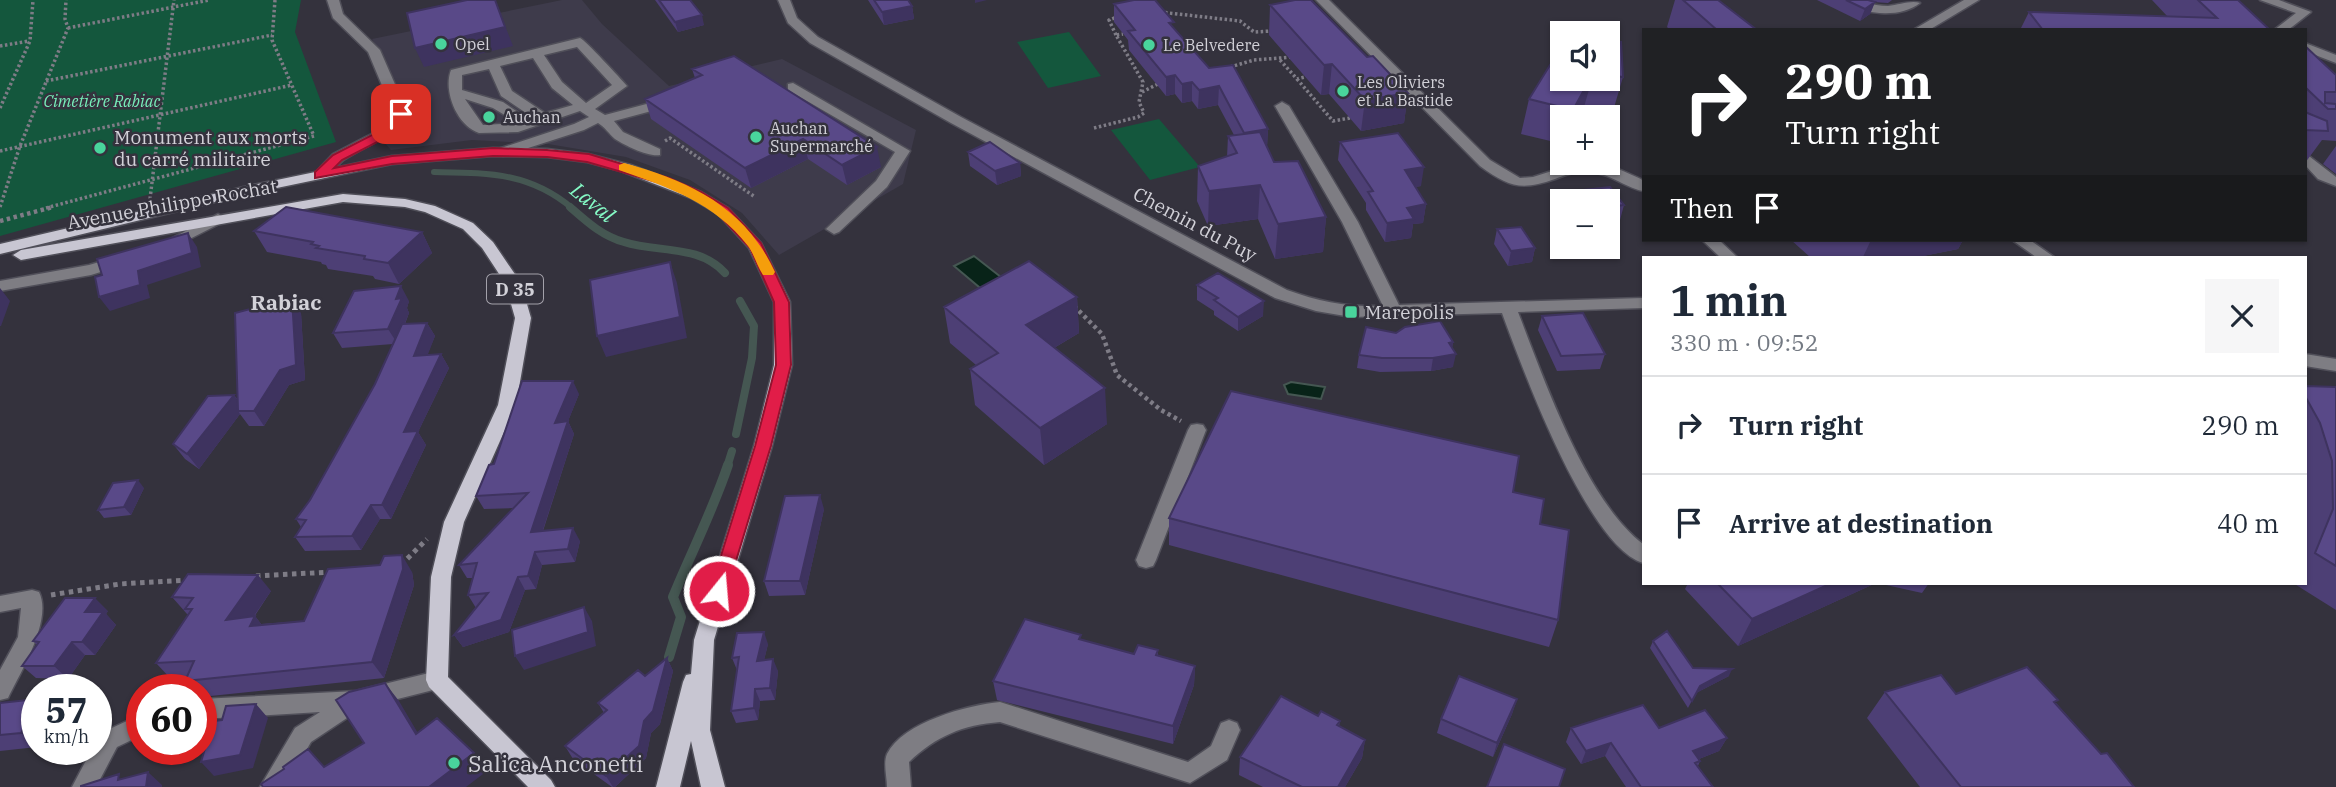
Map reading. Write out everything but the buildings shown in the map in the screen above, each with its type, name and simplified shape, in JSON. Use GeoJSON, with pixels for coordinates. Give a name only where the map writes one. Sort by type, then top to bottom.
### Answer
{"type":"FeatureCollection","features":[{"type":"Feature","properties":{"kind":"main road","name":"Avenue Philippe Rochat"},"geometry":{"type":"LineString","coordinates":[[0,249],[248,190],[392,160],[503,152],[589,158],[664,180],[723,211],[756,246],[782,302],[783,365],[763,446],[704,640],[699,730],[713,787]]}},
{"type":"Feature","properties":{"kind":"main road"},"geometry":{"type":"LineString","coordinates":[[248,190],[181,212],[172,218],[180,220],[259,212]]}},
{"type":"Feature","properties":{"kind":"main road","name":"Avenue Philippe Rochat"},"geometry":{"type":"LineString","coordinates":[[0,259],[343,198],[379,198],[430,209],[468,226],[488,245],[513,283],[523,318],[507,405],[453,522],[441,577],[437,680]]}},
{"type":"Feature","properties":{"kind":"main road"},"geometry":{"type":"LineString","coordinates":[[668,787],[704,640]]}},
{"type":"Feature","properties":{"kind":"main road"},"geometry":{"type":"LineString","coordinates":[[437,680],[543,787]]}},
{"type":"Feature","properties":{"kind":"street"},"geometry":{"type":"LineString","coordinates":[[320,175],[338,158],[384,133],[401,114],[374,50],[337,15],[334,0]]}},
{"type":"Feature","properties":{"kind":"street","name":"Chemin du Puy"},"geometry":{"type":"LineString","coordinates":[[784,0],[792,20],[814,40],[967,126],[1281,294],[1316,306],[1350,312],[1394,313],[1642,303]]}},
{"type":"Feature","properties":{"kind":"street"},"geometry":{"type":"LineString","coordinates":[[1322,0],[1485,163],[1500,174],[1514,182],[1529,181],[1572,168],[1587,168],[1612,172],[1642,187]]}},
{"type":"Feature","properties":{"kind":"street"},"geometry":{"type":"LineString","coordinates":[[1848,0],[1871,9],[1894,11],[1914,3]]}},
{"type":"Feature","properties":{"kind":"street"},"geometry":{"type":"LineString","coordinates":[[1923,28],[1973,0]]}},
{"type":"Feature","properties":{"kind":"street"},"geometry":{"type":"LineString","coordinates":[[2266,0],[2305,12]]}},
{"type":"Feature","properties":{"kind":"street"},"geometry":{"type":"LineString","coordinates":[[2283,28],[2318,0]]}},
{"type":"Feature","properties":{"kind":"street"},"geometry":{"type":"LineString","coordinates":[[543,118],[518,128],[479,129],[466,115],[454,92],[456,73],[580,42],[595,62],[620,86],[566,142],[569,156]]}},
{"type":"Feature","properties":{"kind":"street"},"geometry":{"type":"LineString","coordinates":[[2307,48],[2336,59]]}},
{"type":"Feature","properties":{"kind":"street"},"geometry":{"type":"LineString","coordinates":[[536,52],[557,85],[611,125],[618,135],[655,152]]}},
{"type":"Feature","properties":{"kind":"street"},"geometry":{"type":"LineString","coordinates":[[493,64],[506,93],[543,118]]}},
{"type":"Feature","properties":{"kind":"street"},"geometry":{"type":"LineString","coordinates":[[793,87],[903,151],[882,184],[834,229]]}},
{"type":"Feature","properties":{"kind":"street"},"geometry":{"type":"LineString","coordinates":[[454,92],[498,105],[519,119],[635,111],[672,101]]}},
{"type":"Feature","properties":{"kind":"street"},"geometry":{"type":"LineString","coordinates":[[1282,106],[1350,222],[1394,313]]}},
{"type":"Feature","properties":{"kind":"street"},"geometry":{"type":"LineString","coordinates":[[503,152],[579,127]]}},
{"type":"Feature","properties":{"kind":"street"},"geometry":{"type":"LineString","coordinates":[[2307,159],[2323,176],[2336,182]]}},
{"type":"Feature","properties":{"kind":"street"},"geometry":{"type":"LineString","coordinates":[[0,286],[91,270],[144,254],[218,219]]}},
{"type":"Feature","properties":{"kind":"street"},"geometry":{"type":"LineString","coordinates":[[1712,242],[1728,256]]}},
{"type":"Feature","properties":{"kind":"street"},"geometry":{"type":"LineString","coordinates":[[2023,242],[2044,256]]}},
{"type":"Feature","properties":{"kind":"street"},"geometry":{"type":"LineString","coordinates":[[1508,308],[1536,381],[1590,490],[1620,538],[1632,550],[1642,555]]}},
{"type":"Feature","properties":{"kind":"street"},"geometry":{"type":"LineString","coordinates":[[2307,360],[2336,365]]}},
{"type":"Feature","properties":{"kind":"street"},"geometry":{"type":"LineString","coordinates":[[1146,560],[1197,430]]}},
{"type":"Feature","properties":{"kind":"street"},"geometry":{"type":"LineString","coordinates":[[0,604],[32,598],[28,637],[0,691]]}},
{"type":"Feature","properties":{"kind":"street"},"geometry":{"type":"LineString","coordinates":[[217,708],[356,700],[437,680]]}},
{"type":"Feature","properties":{"kind":"street"},"geometry":{"type":"LineString","coordinates":[[272,787],[303,735],[356,700]]}},
{"type":"Feature","properties":{"kind":"street"},"geometry":{"type":"LineString","coordinates":[[899,787],[897,758],[920,736],[949,720],[977,713],[1000,712],[1190,773],[1219,753],[1229,730]]}},
{"type":"Feature","properties":{"kind":"street"},"geometry":{"type":"LineString","coordinates":[[84,787],[109,740],[126,732]]}},
{"type":"Feature","properties":{"kind":"path"},"geometry":{"type":"LineString","coordinates":[[0,108],[30,40],[33,0]]}},
{"type":"Feature","properties":{"kind":"path"},"geometry":{"type":"LineString","coordinates":[[0,207],[20,146],[68,29],[65,19],[66,0]]}},
{"type":"Feature","properties":{"kind":"path"},"geometry":{"type":"LineString","coordinates":[[148,214],[174,0]]}},
{"type":"Feature","properties":{"kind":"path"},"geometry":{"type":"LineString","coordinates":[[68,29],[209,0]]}},
{"type":"Feature","properties":{"kind":"path"},"geometry":{"type":"LineString","coordinates":[[0,221],[314,136],[283,69],[272,35],[275,0]]}},
{"type":"Feature","properties":{"kind":"path"},"geometry":{"type":"LineString","coordinates":[[1151,10],[1240,22],[1246,29],[1259,34],[1278,30]]}},
{"type":"Feature","properties":{"kind":"path"},"geometry":{"type":"LineString","coordinates":[[1094,128],[1144,113],[1139,102],[1143,82],[1111,30],[1109,20],[1122,16]]}},
{"type":"Feature","properties":{"kind":"path"},"geometry":{"type":"LineString","coordinates":[[1116,35],[1124,34]]}},
{"type":"Feature","properties":{"kind":"path"},"geometry":{"type":"LineString","coordinates":[[46,81],[272,35]]}},
{"type":"Feature","properties":{"kind":"path"},"geometry":{"type":"LineString","coordinates":[[0,46],[30,40]]}},
{"type":"Feature","properties":{"kind":"path"},"geometry":{"type":"LineString","coordinates":[[1218,70],[1246,59],[1279,60],[1302,55]]}},
{"type":"Feature","properties":{"kind":"path"},"geometry":{"type":"LineString","coordinates":[[1131,61],[1137,60]]}},
{"type":"Feature","properties":{"kind":"path"},"geometry":{"type":"LineString","coordinates":[[1279,60],[1333,121],[1350,118]]}},
{"type":"Feature","properties":{"kind":"path"},"geometry":{"type":"LineString","coordinates":[[1297,79],[1305,77]]}},
{"type":"Feature","properties":{"kind":"path"},"geometry":{"type":"LineString","coordinates":[[1142,92],[1149,86],[1171,80]]}},
{"type":"Feature","properties":{"kind":"path"},"geometry":{"type":"LineString","coordinates":[[0,151],[292,85]]}},
{"type":"Feature","properties":{"kind":"path"},"geometry":{"type":"LineString","coordinates":[[0,92],[9,90]]}},
{"type":"Feature","properties":{"kind":"path"},"geometry":{"type":"LineString","coordinates":[[635,111],[638,125],[664,142],[670,138],[755,197]]}},
{"type":"Feature","properties":{"kind":"path"},"geometry":{"type":"LineString","coordinates":[[1114,124],[1119,128]]}},
{"type":"Feature","properties":{"kind":"path"},"geometry":{"type":"LineString","coordinates":[[682,147],[688,144]]}},
{"type":"Feature","properties":{"kind":"path"},"geometry":{"type":"LineString","coordinates":[[1068,301],[1102,334],[1117,375],[1161,410],[1197,430]]}},
{"type":"Feature","properties":{"kind":"path"},"geometry":{"type":"LineString","coordinates":[[245,577],[343,571]]}},
{"type":"Feature","properties":{"kind":"path"},"geometry":{"type":"LineString","coordinates":[[32,598],[120,584],[190,580]]}},
{"type":"Feature","properties":{"kind":"shaded area"},"geometry":{"type":"Polygon","coordinates":[[[562,0],[582,0],[602,24],[669,86],[782,59],[916,130],[903,184],[779,255],[742,213],[690,180],[626,157],[548,144],[472,140],[391,150],[383,141],[407,125],[395,81],[372,39],[562,0]]]}},
{"type":"Feature","properties":{"kind":"shaded area"},"geometry":{"type":"Polygon","coordinates":[[[974,256],[1006,281],[985,292],[954,266],[974,256]]]}},
{"type":"Feature","properties":{"kind":"shaded area"},"geometry":{"type":"Polygon","coordinates":[[[1291,382],[1325,387],[1321,399],[1288,394],[1284,385],[1291,382]]]}},
{"type":"Feature","properties":{"kind":"green space","name":"Cimetière Rabiac"},"geometry":{"type":"Polygon","coordinates":[[[0,0],[301,0],[295,32],[336,142],[0,236],[0,0]]]}},
{"type":"Feature","properties":{"kind":"green space"},"geometry":{"type":"Polygon","coordinates":[[[1069,32],[1101,76],[1048,88],[1017,42],[1069,32]]]}},
{"type":"Feature","properties":{"kind":"green space"},"geometry":{"type":"Polygon","coordinates":[[[1159,119],[1200,167],[1150,180],[1111,130],[1159,119]]]}},
{"type":"Feature","properties":{"kind":"waterway","name":"Laval"},"geometry":{"type":"LineString","coordinates":[[434,172],[490,174],[524,181],[540,187],[572,208]]}},
{"type":"Feature","properties":{"kind":"waterway","name":"Laval"},"geometry":{"type":"LineString","coordinates":[[570,207],[595,228],[616,239],[691,253],[715,264],[725,273]]}},
{"type":"Feature","properties":{"kind":"waterway"},"geometry":{"type":"LineString","coordinates":[[736,434],[752,358],[754,326],[740,301]]}},
{"type":"Feature","properties":{"kind":"waterway"},"geometry":{"type":"LineString","coordinates":[[727,467],[732,451]]}},
{"type":"Feature","properties":{"kind":"waterway"},"geometry":{"type":"LineString","coordinates":[[669,657],[681,617],[673,597],[728,465]]}},
{"type":"Feature","properties":{"kind":"slow traffic"},"geometry":{"type":"LineString","coordinates":[[624,167],[680,187],[723,211],[756,246],[768,272]]}},
{"type":"Feature","properties":{"kind":"place","name":"Opel"},"geometry":{"type":"Point","coordinates":[441,44]}},
{"type":"Feature","properties":{"kind":"place","name":"Le Belvedere"},"geometry":{"type":"Point","coordinates":[1149,45]}},
{"type":"Feature","properties":{"kind":"place","name":"Les Oliviers et La Bastide"},"geometry":{"type":"Point","coordinates":[1343,91]}},
{"type":"Feature","properties":{"kind":"place","name":"Auchan"},"geometry":{"type":"Point","coordinates":[489,117]}},
{"type":"Feature","properties":{"kind":"place","name":"Auchan Supermarché"},"geometry":{"type":"Point","coordinates":[756,137]}},
{"type":"Feature","properties":{"kind":"place","name":"Monument aux morts du carré militaire"},"geometry":{"type":"Point","coordinates":[100,148]}},
{"type":"Feature","properties":{"kind":"place","name":"Marepolis"},"geometry":{"type":"Point","coordinates":[1351,312]}},
{"type":"Feature","properties":{"kind":"place","name":"Salica Anconetti"},"geometry":{"type":"Point","coordinates":[454,763]}},
{"type":"Feature","properties":{"kind":"district","name":"Rabiac"},"geometry":{"type":"Point","coordinates":[286,302]}},
{"type":"Feature","properties":{"kind":"route"},"geometry":{"type":"LineString","coordinates":[[401,114],[384,133],[338,158],[320,175],[392,160],[493,152],[547,153],[589,158],[664,180],[696,195],[723,211],[756,246],[782,302],[783,365],[763,446],[719,591]]}}]}
